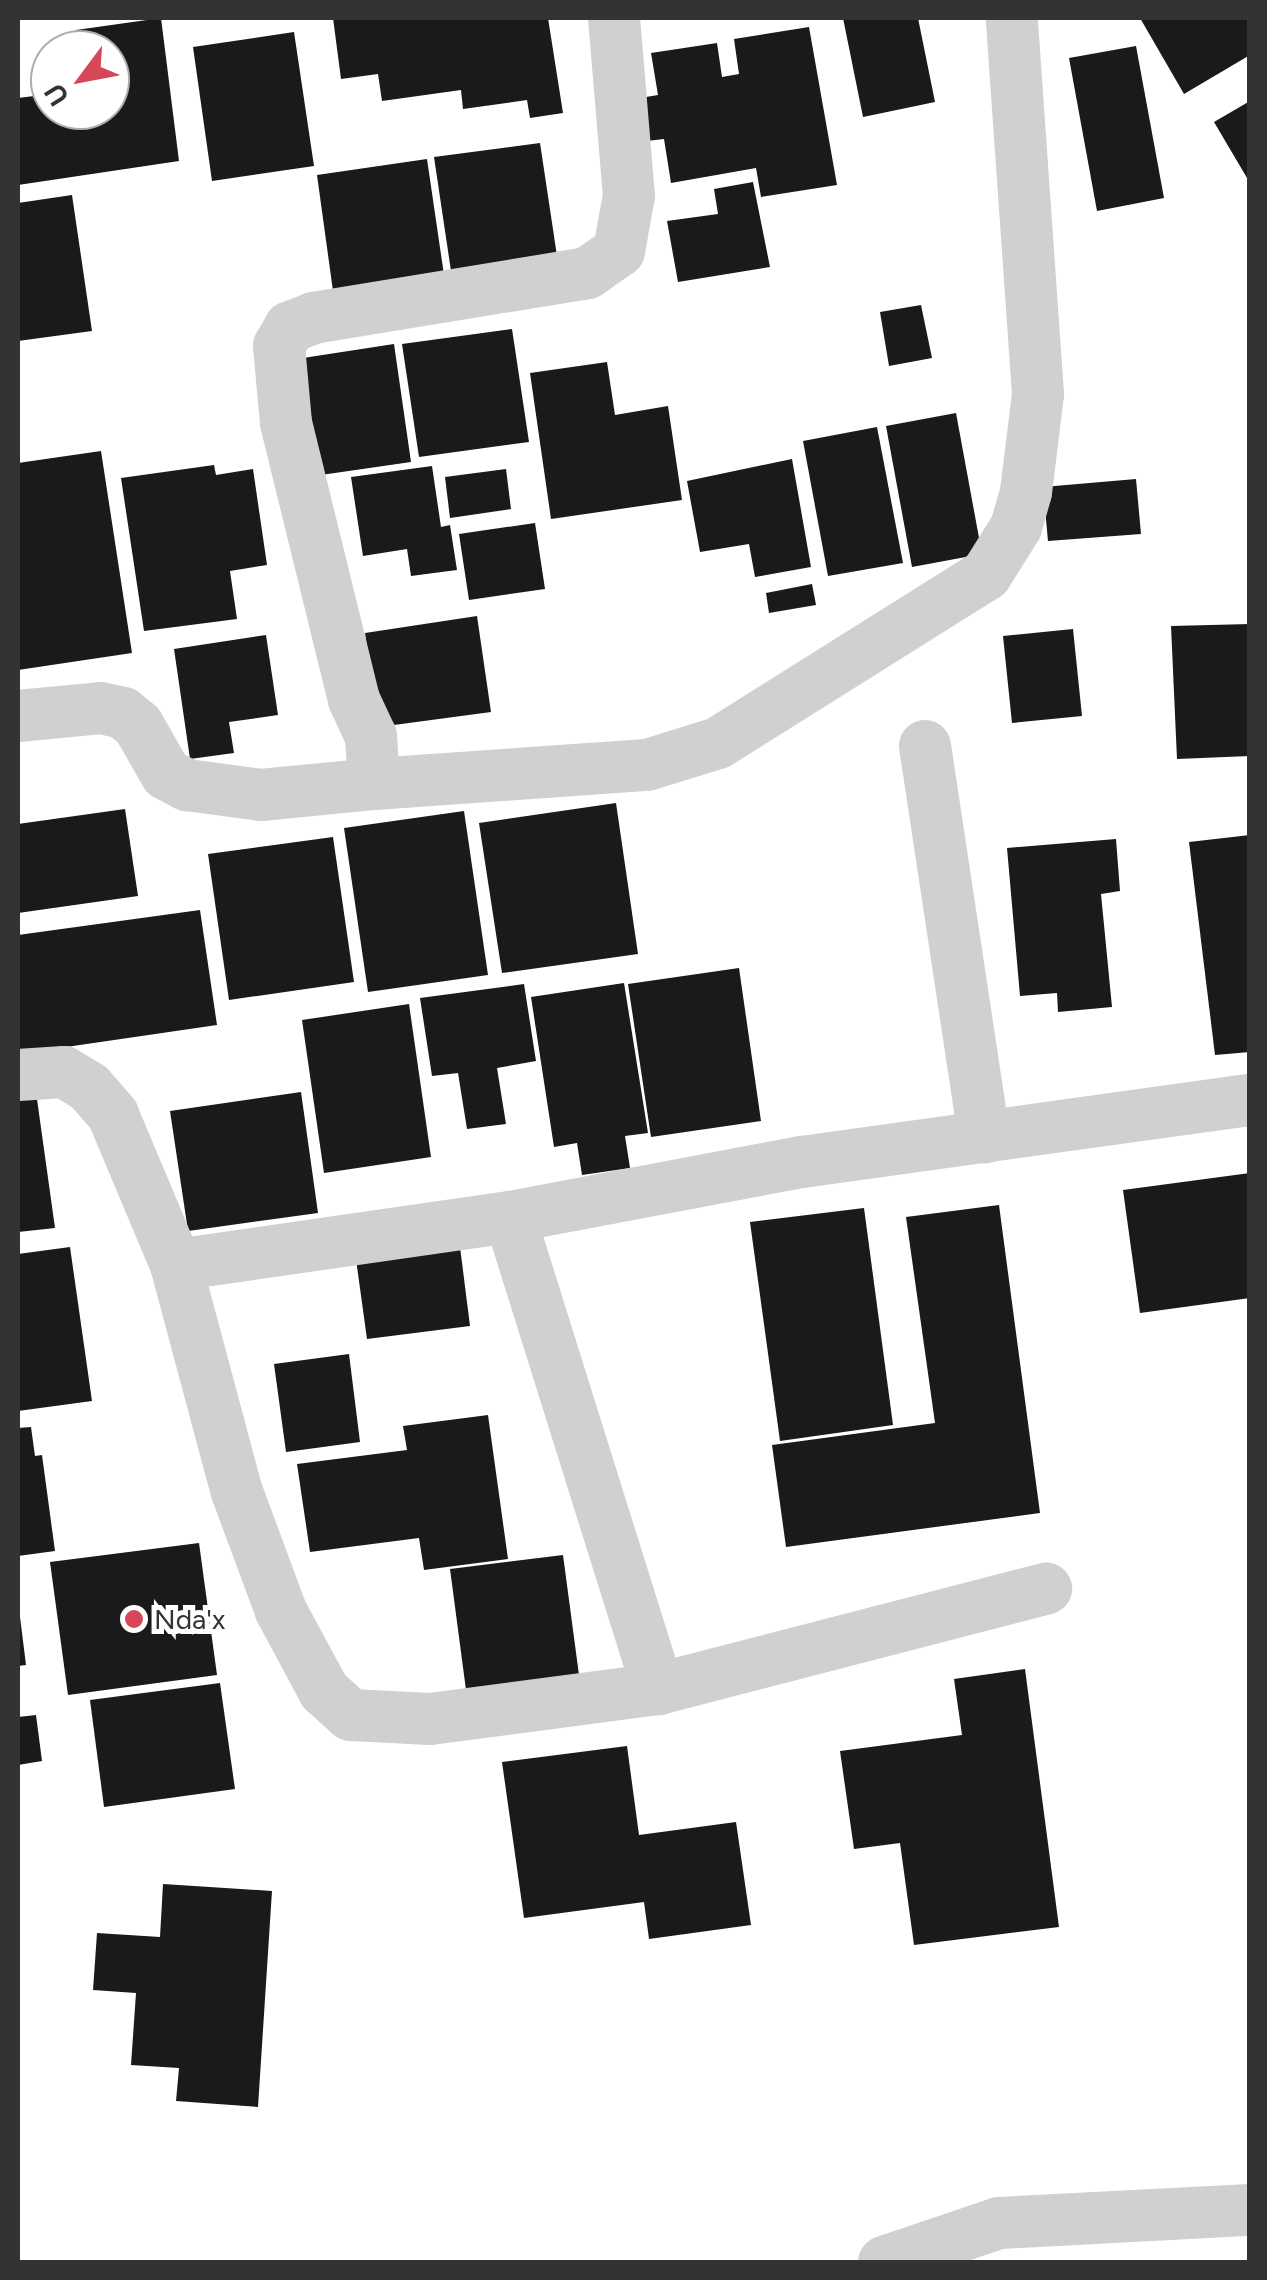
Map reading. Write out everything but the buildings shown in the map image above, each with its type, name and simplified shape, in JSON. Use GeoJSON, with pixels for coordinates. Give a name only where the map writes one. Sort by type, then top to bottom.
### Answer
{"type":"FeatureCollection","features":[{"type":"Feature","properties":{"kind":"street"},"geometry":{"type":"LineString","coordinates":[[374,784],[370,736],[354,700],[286,423],[279,346],[290,328],[314,318],[588,273],[620,251],[629,195],[614,18]]}},
{"type":"Feature","properties":{"kind":"street"},"geometry":{"type":"LineString","coordinates":[[18,716],[101,708],[123,712],[138,725],[166,774],[187,784],[261,795],[647,764],[718,743],[986,575],[1016,527],[1026,492],[1038,394],[1012,18]]}},
{"type":"Feature","properties":{"kind":"street"},"geometry":{"type":"LineString","coordinates":[[925,746],[984,1138]]}},
{"type":"Feature","properties":{"kind":"street"},"geometry":{"type":"LineString","coordinates":[[18,1075],[64,1072],[101,1101],[176,1265],[237,1492],[281,1611],[324,1691],[351,1715],[430,1718],[658,1689],[1046,1589]]}},
{"type":"Feature","properties":{"kind":"street"},"geometry":{"type":"LineString","coordinates":[[176,1265],[510,1216],[802,1162],[1250,1100]]}},
{"type":"Feature","properties":{"kind":"street"},"geometry":{"type":"LineString","coordinates":[[510,1216],[658,1689]]}},
{"type":"Feature","properties":{"kind":"street"},"geometry":{"type":"LineString","coordinates":[[884,2262],[999,2223],[1250,2210]]}},
{"type":"Feature","properties":{"kind":"place","name":"Nda'x"},"geometry":{"type":"Point","coordinates":[134,1619]}}]}
